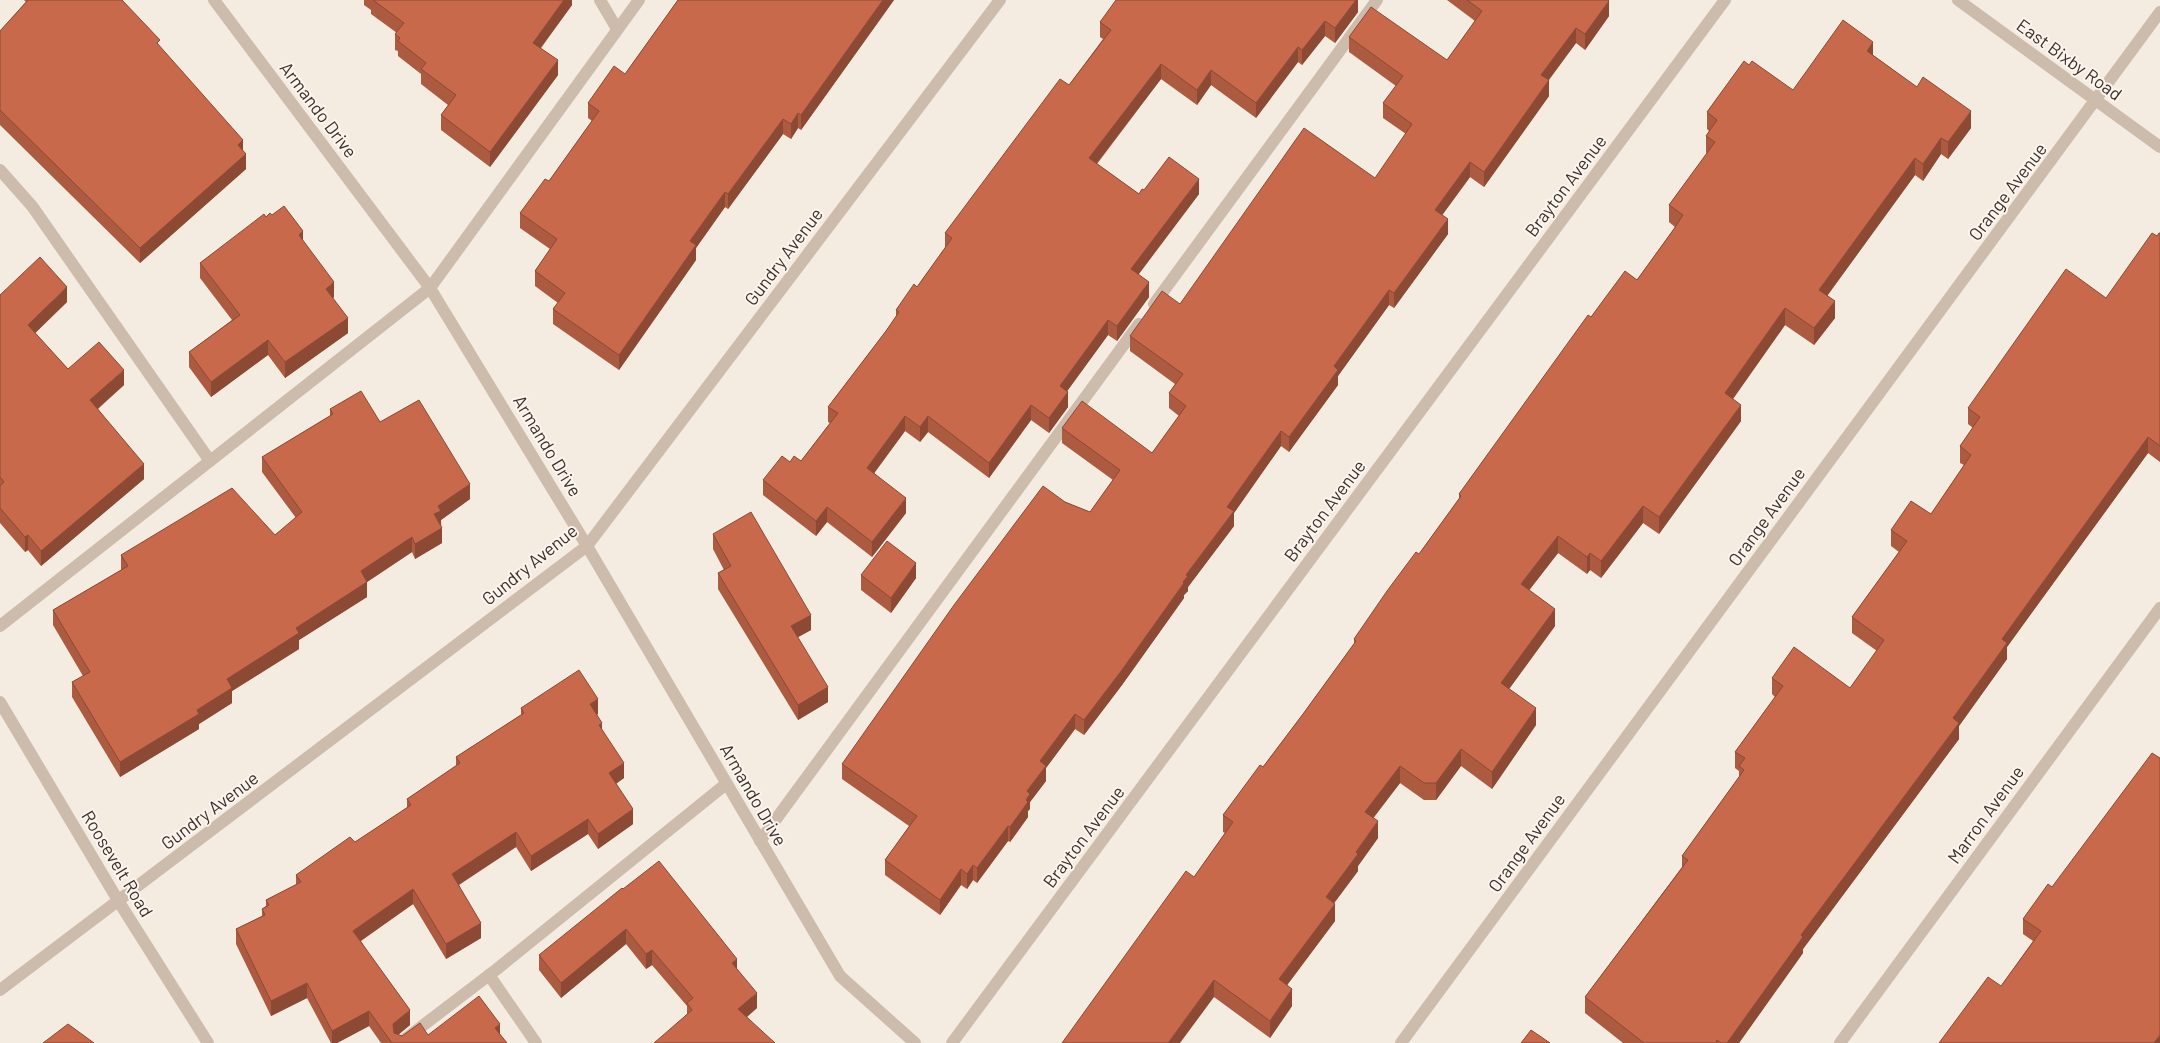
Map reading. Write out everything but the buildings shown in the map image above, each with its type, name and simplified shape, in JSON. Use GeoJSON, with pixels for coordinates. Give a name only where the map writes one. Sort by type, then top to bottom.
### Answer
{"type":"FeatureCollection","features":[{"type":"Feature","properties":{"kind":"street","name":"Armando Drive"},"geometry":{"type":"LineString","coordinates":[[214,0],[430,288],[587,546],[840,976],[915,1043]]}},
{"type":"Feature","properties":{"kind":"street"},"geometry":{"type":"LineString","coordinates":[[600,0],[617,30]]}},
{"type":"Feature","properties":{"kind":"street"},"geometry":{"type":"LineString","coordinates":[[0,626],[430,288],[639,0]]}},
{"type":"Feature","properties":{"kind":"street","name":"Gundry Avenue"},"geometry":{"type":"LineString","coordinates":[[0,990],[119,902],[587,546],[1000,0]]}},
{"type":"Feature","properties":{"kind":"street"},"geometry":{"type":"LineString","coordinates":[[760,841],[1377,0]]}},
{"type":"Feature","properties":{"kind":"street","name":"Brayton Avenue"},"geometry":{"type":"LineString","coordinates":[[952,1043],[1725,0]]}},
{"type":"Feature","properties":{"kind":"street","name":"East Bixby Road"},"geometry":{"type":"LineString","coordinates":[[1958,0],[2160,147]]}},
{"type":"Feature","properties":{"kind":"street","name":"Orange Avenue"},"geometry":{"type":"LineString","coordinates":[[1401,1043],[2097,101],[2160,12]]}},
{"type":"Feature","properties":{"kind":"street"},"geometry":{"type":"LineString","coordinates":[[0,170],[32,206],[210,461]]}},
{"type":"Feature","properties":{"kind":"street","name":"Marron Avenue"},"geometry":{"type":"LineString","coordinates":[[1840,1043],[2160,608]]}},
{"type":"Feature","properties":{"kind":"street","name":"Roosevelt Road"},"geometry":{"type":"LineString","coordinates":[[0,702],[119,902],[208,1043]]}},
{"type":"Feature","properties":{"kind":"street"},"geometry":{"type":"LineString","coordinates":[[400,1043],[489,975],[726,784]]}},
{"type":"Feature","properties":{"kind":"street"},"geometry":{"type":"LineString","coordinates":[[489,975],[536,1043]]}}]}
